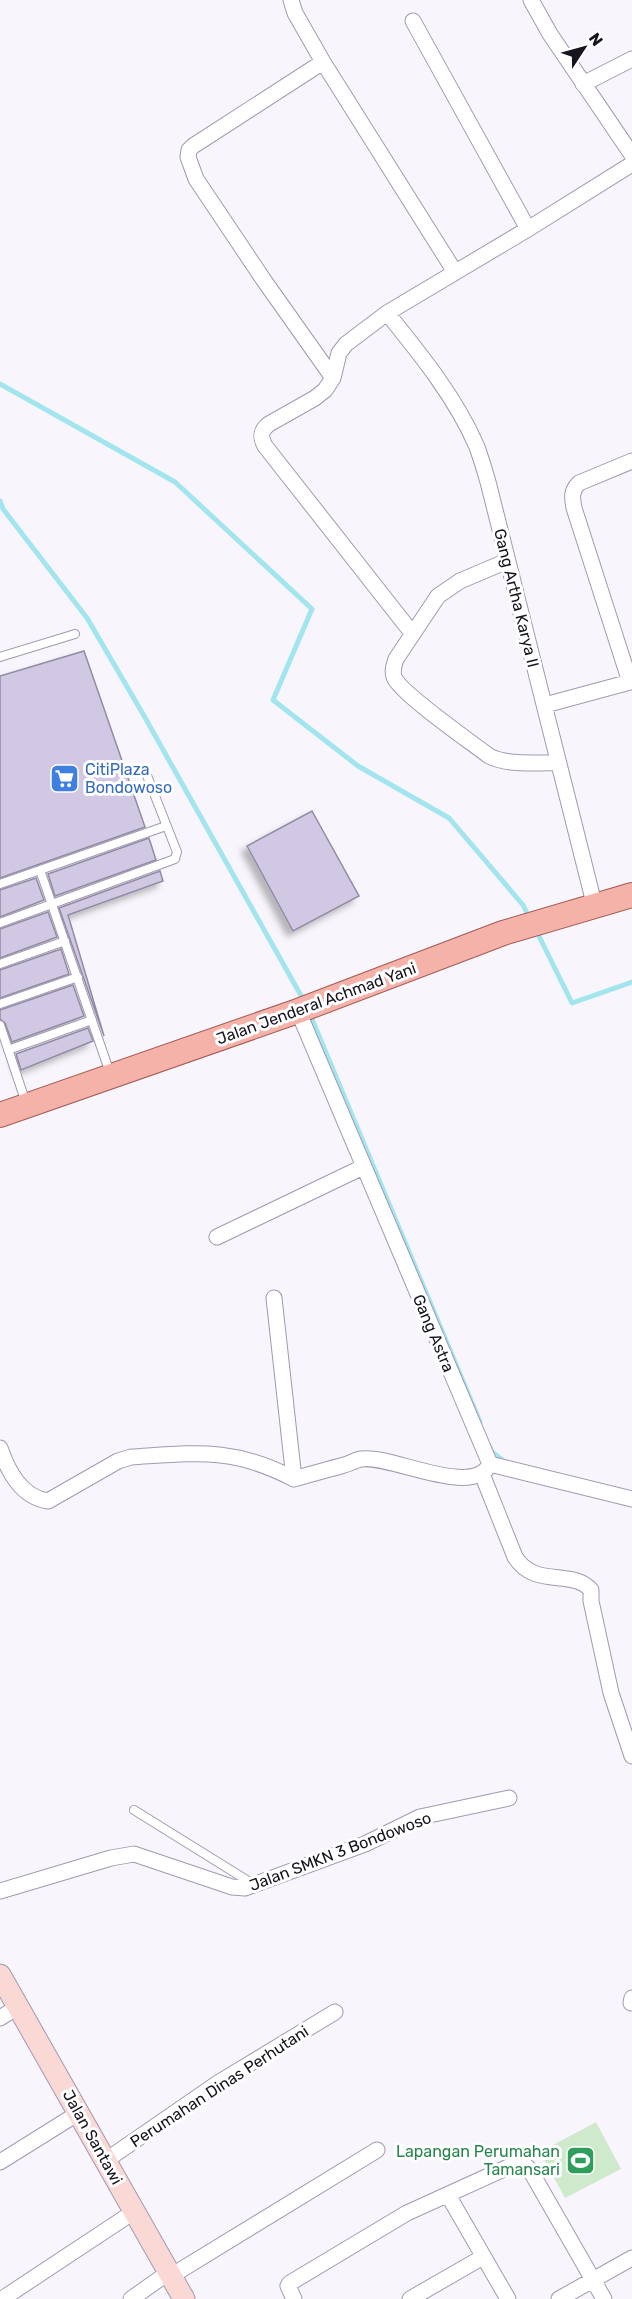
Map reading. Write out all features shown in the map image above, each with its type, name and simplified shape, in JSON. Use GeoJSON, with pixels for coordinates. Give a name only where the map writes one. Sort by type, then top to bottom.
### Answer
{"type":"FeatureCollection","features":[{"type":"Feature","properties":{"kind":"main road","name":"Jalan Jenderal Achmad Yani"},"geometry":{"type":"LineString","coordinates":[[0,1115],[308,1007],[503,933],[632,895]]}},
{"type":"Feature","properties":{"kind":"main road","name":"Jalan Santawi"},"geometry":{"type":"LineString","coordinates":[[0,1975],[80,2112],[105,2161],[184,2299]]}},
{"type":"Feature","properties":{"kind":"street"},"geometry":{"type":"LineString","coordinates":[[291,0],[295,12],[323,62],[454,272]]}},
{"type":"Feature","properties":{"kind":"street"},"geometry":{"type":"LineString","coordinates":[[531,0],[550,34],[632,155]]}},
{"type":"Feature","properties":{"kind":"street"},"geometry":{"type":"LineString","coordinates":[[412,21],[528,229]]}},
{"type":"Feature","properties":{"kind":"street"},"geometry":{"type":"LineString","coordinates":[[583,84],[632,59]]}},
{"type":"Feature","properties":{"kind":"street"},"geometry":{"type":"LineString","coordinates":[[323,62],[193,146],[189,150],[188,157],[202,188],[333,378]]}},
{"type":"Feature","properties":{"kind":"street"},"geometry":{"type":"LineString","coordinates":[[412,633],[265,446],[261,439],[265,427],[325,390],[333,378],[339,353],[346,344],[387,313],[632,164]]}},
{"type":"Feature","properties":{"kind":"street","name":"Gang Artha Karya II"},"geometry":{"type":"LineString","coordinates":[[387,313],[422,356],[477,447],[488,482],[595,907]]}},
{"type":"Feature","properties":{"kind":"street"},"geometry":{"type":"LineString","coordinates":[[545,705],[630,682],[572,496],[573,489],[579,483],[632,461]]}},
{"type":"Feature","properties":{"kind":"street"},"geometry":{"type":"LineString","coordinates":[[507,561],[448,587],[438,596],[412,633],[393,668],[393,676],[406,692],[489,756],[498,760],[559,763]]}},
{"type":"Feature","properties":{"kind":"street","name":"Gang Astra"},"geometry":{"type":"LineString","coordinates":[[308,1007],[363,1167],[486,1469],[515,1557],[523,1568],[531,1573],[581,1582],[591,1590],[591,1601],[611,1693],[632,1756]]}},
{"type":"Feature","properties":{"kind":"street"},"geometry":{"type":"LineString","coordinates":[[217,1237],[363,1167]]}},
{"type":"Feature","properties":{"kind":"street"},"geometry":{"type":"LineString","coordinates":[[274,1298],[294,1479]]}},
{"type":"Feature","properties":{"kind":"street"},"geometry":{"type":"LineString","coordinates":[[0,1448],[7,1467],[23,1489],[36,1499],[48,1501],[118,1461],[131,1457],[221,1453],[255,1461],[294,1479],[362,1459],[376,1460],[444,1476],[476,1477],[486,1469],[632,1499]]}},
{"type":"Feature","properties":{"kind":"street","name":"Jalan SMKN 3 Bondowoso"},"geometry":{"type":"LineString","coordinates":[[0,1891],[111,1858],[134,1854],[232,1887],[244,1888],[365,1844],[420,1817],[509,1798]]}},
{"type":"Feature","properties":{"kind":"street"},"geometry":{"type":"LineString","coordinates":[[0,2018],[18,2006]]}},
{"type":"Feature","properties":{"kind":"street","name":"Perumahan Dinas Perhutani"},"geometry":{"type":"LineString","coordinates":[[105,2161],[218,2083],[335,2012]]}},
{"type":"Feature","properties":{"kind":"street"},"geometry":{"type":"LineString","coordinates":[[0,2162],[80,2112]]}},
{"type":"Feature","properties":{"kind":"street"},"geometry":{"type":"LineString","coordinates":[[131,2299],[165,2275],[377,2150]]}},
{"type":"Feature","properties":{"kind":"street"},"geometry":{"type":"LineString","coordinates":[[294,2299],[288,2286],[290,2283],[407,2213],[517,2163],[527,2165],[604,2299]]}},
{"type":"Feature","properties":{"kind":"street"},"geometry":{"type":"LineString","coordinates":[[448,2195],[508,2299]]}},
{"type":"Feature","properties":{"kind":"street"},"geometry":{"type":"LineString","coordinates":[[2,2299],[135,2211]]}},
{"type":"Feature","properties":{"kind":"street"},"geometry":{"type":"LineString","coordinates":[[410,2299],[483,2257]]}},
{"type":"Feature","properties":{"kind":"street"},"geometry":{"type":"LineString","coordinates":[[559,2299],[632,2258]]}},
{"type":"Feature","properties":{"kind":"lane"},"geometry":{"type":"LineString","coordinates":[[0,657],[75,634]]}},
{"type":"Feature","properties":{"kind":"lane"},"geometry":{"type":"LineString","coordinates":[[0,923],[175,859],[177,852],[146,773]]}},
{"type":"Feature","properties":{"kind":"lane"},"geometry":{"type":"LineString","coordinates":[[0,884],[166,826]]}},
{"type":"Feature","properties":{"kind":"lane"},"geometry":{"type":"LineString","coordinates":[[40,870],[112,1076]]}},
{"type":"Feature","properties":{"kind":"lane"},"geometry":{"type":"LineString","coordinates":[[0,964],[65,941]]}},
{"type":"Feature","properties":{"kind":"lane"},"geometry":{"type":"LineString","coordinates":[[0,1004],[78,977]]}},
{"type":"Feature","properties":{"kind":"lane"},"geometry":{"type":"LineString","coordinates":[[8,1050],[92,1020]]}},
{"type":"Feature","properties":{"kind":"lane"},"geometry":{"type":"LineString","coordinates":[[0,1025],[26,1105]]}},
{"type":"Feature","properties":{"kind":"lane"},"geometry":{"type":"LineString","coordinates":[[134,1810],[254,1884]]}},
{"type":"Feature","properties":{"kind":"green space","name":"Lapangan Perumahan Tamansari"},"geometry":{"type":"Polygon","coordinates":[[[596,2122],[621,2169],[565,2198],[540,2152],[596,2122]]]}},
{"type":"Feature","properties":{"kind":"building"},"geometry":{"type":"Polygon","coordinates":[[[84,651],[145,827],[0,878],[0,676],[84,651]]]}},
{"type":"Feature","properties":{"kind":"building"},"geometry":{"type":"Polygon","coordinates":[[[312,811],[359,896],[293,931],[247,846],[312,811]]]}},
{"type":"Feature","properties":{"kind":"building"},"geometry":{"type":"Polygon","coordinates":[[[149,838],[156,860],[55,896],[48,874],[149,838]]]}},
{"type":"Feature","properties":{"kind":"building"},"geometry":{"type":"Polygon","coordinates":[[[160,871],[163,881],[68,915],[104,1036],[59,908],[160,871]]]}},
{"type":"Feature","properties":{"kind":"building"},"geometry":{"type":"Polygon","coordinates":[[[36,878],[44,900],[0,917],[0,890],[36,878]]]}},
{"type":"Feature","properties":{"kind":"building"},"geometry":{"type":"Polygon","coordinates":[[[48,912],[57,937],[0,958],[0,929],[48,912]]]}},
{"type":"Feature","properties":{"kind":"building"},"geometry":{"type":"Polygon","coordinates":[[[61,949],[69,974],[0,998],[0,970],[61,949]]]}},
{"type":"Feature","properties":{"kind":"building"},"geometry":{"type":"Polygon","coordinates":[[[73,985],[84,1016],[12,1042],[5,1023],[0,1019],[0,1010],[73,985]]]}},
{"type":"Feature","properties":{"kind":"building"},"geometry":{"type":"Polygon","coordinates":[[[88,1028],[93,1041],[21,1070],[16,1054],[88,1028]]]}},
{"type":"Feature","properties":{"kind":"waterway"},"geometry":{"type":"LineString","coordinates":[[0,384],[175,482],[312,609],[273,700],[358,766],[449,818],[523,905],[530,919]]}},
{"type":"Feature","properties":{"kind":"waterway"},"geometry":{"type":"LineString","coordinates":[[0,501],[3,509],[87,618],[304,1001]]}},
{"type":"Feature","properties":{"kind":"waterway"},"geometry":{"type":"LineString","coordinates":[[536,930],[572,1003],[632,982]]}},
{"type":"Feature","properties":{"kind":"waterway"},"geometry":{"type":"LineString","coordinates":[[309,1012],[480,1422]]}},
{"type":"Feature","properties":{"kind":"waterway"},"geometry":{"type":"LineString","coordinates":[[490,1447],[491,1451],[506,1463]]}},
{"type":"Feature","properties":{"kind":"place","name":"CitiPlaza Bondowoso"},"geometry":{"type":"Point","coordinates":[64,778]}},
{"type":"Feature","properties":{"kind":"place","name":"Lapangan Perumahan Tamansari"},"geometry":{"type":"Point","coordinates":[581,2160]}}]}
